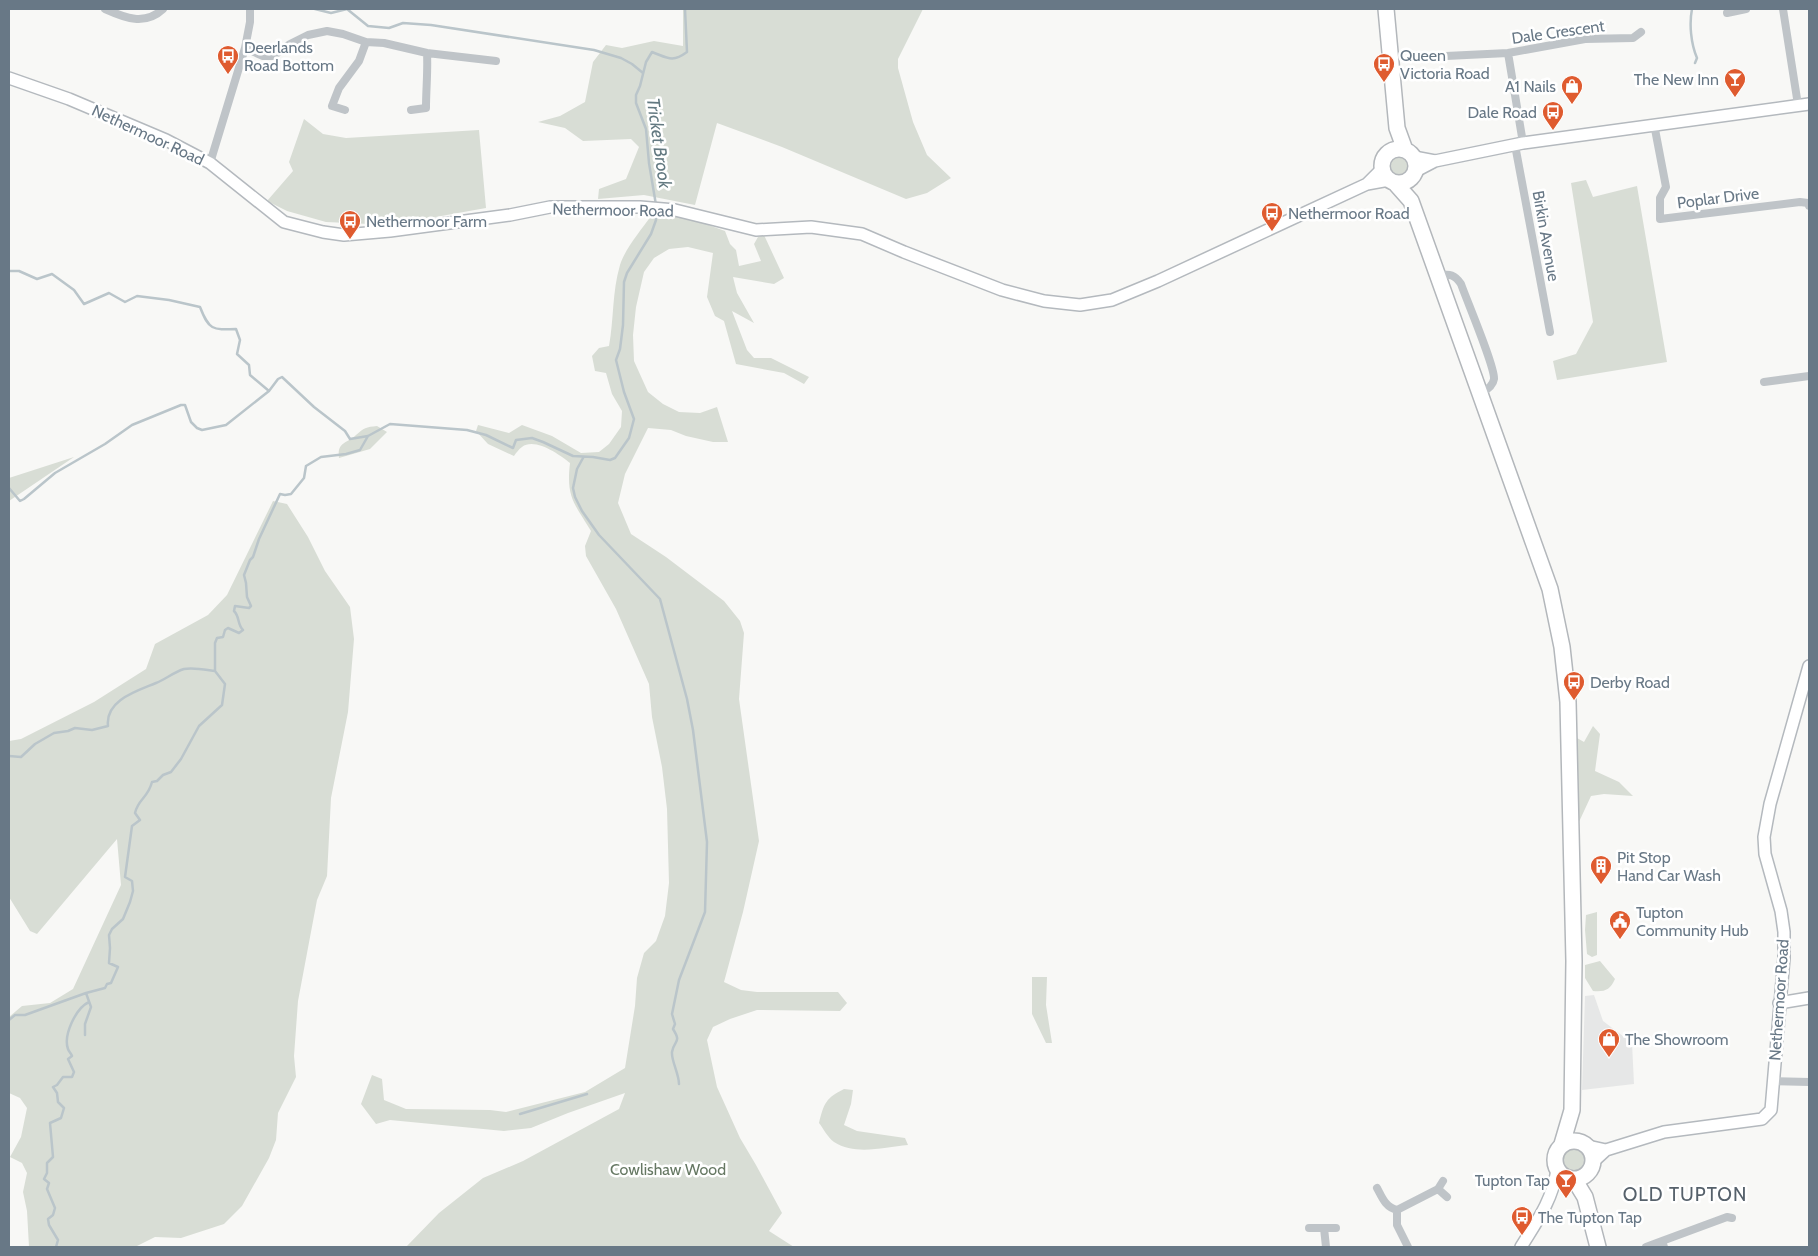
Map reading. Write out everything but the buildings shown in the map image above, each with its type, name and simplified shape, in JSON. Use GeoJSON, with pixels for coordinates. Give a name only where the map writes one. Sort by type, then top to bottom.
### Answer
{"type":"FeatureCollection","features":[{"type":"Feature","properties":{"kind":"highway"},"geometry":{"type":"LineString","coordinates":[[1386,9],[1397,128],[1412,164],[1411,201],[1550,589],[1562,647],[1568,702],[1574,908],[1572,1110],[1562,1144],[1555,1154],[1554,1162],[1585,1197]]}},
{"type":"Feature","properties":{"kind":"highway"},"geometry":{"type":"LineString","coordinates":[[1397,128],[1389,152],[1382,162],[1389,177],[1411,201]]}},
{"type":"Feature","properties":{"kind":"highway"},"geometry":{"type":"LineString","coordinates":[[1389,152],[1394,149],[1412,164]]}},
{"type":"Feature","properties":{"kind":"highway"},"geometry":{"type":"LineString","coordinates":[[1389,177],[1404,182],[1412,164]]}},
{"type":"Feature","properties":{"kind":"highway"},"geometry":{"type":"LineString","coordinates":[[1572,1110],[1585,1144],[1591,1151],[1592,1166],[1585,1197],[1598,1247]]}},
{"type":"Feature","properties":{"kind":"highway"},"geometry":{"type":"LineString","coordinates":[[1562,1144],[1572,1140],[1585,1144]]}},
{"type":"Feature","properties":{"kind":"highway"},"geometry":{"type":"LineString","coordinates":[[1566,1176],[1583,1177],[1592,1166]]}},
{"type":"Feature","properties":{"kind":"street"},"geometry":{"type":"LineString","coordinates":[[105,9],[133,20],[156,16],[163,9]]}},
{"type":"Feature","properties":{"kind":"street"},"geometry":{"type":"LineString","coordinates":[[210,163],[245,48],[250,22],[250,9]]}},
{"type":"Feature","properties":{"kind":"street"},"geometry":{"type":"LineString","coordinates":[[1727,14],[1746,9]]}},
{"type":"Feature","properties":{"kind":"street"},"geometry":{"type":"LineString","coordinates":[[1412,164],[1519,144],[1654,124],[1804,105],[1783,9]]}},
{"type":"Feature","properties":{"kind":"street"},"geometry":{"type":"LineString","coordinates":[[245,48],[263,56],[273,56],[290,44],[308,35],[327,32],[343,34],[366,42],[384,43],[427,53],[496,61]]}},
{"type":"Feature","properties":{"kind":"street","name":"Dale Crescent"},"geometry":{"type":"LineString","coordinates":[[1446,56],[1508,53],[1585,39],[1633,38],[1641,32]]}},
{"type":"Feature","properties":{"kind":"street"},"geometry":{"type":"LineString","coordinates":[[345,110],[332,106],[339,88],[359,61],[366,42]]}},
{"type":"Feature","properties":{"kind":"street"},"geometry":{"type":"LineString","coordinates":[[411,110],[426,108],[427,53]]}},
{"type":"Feature","properties":{"kind":"street"},"geometry":{"type":"LineString","coordinates":[[1508,53],[1519,144]]}},
{"type":"Feature","properties":{"kind":"street","name":"Nethermoor Road"},"geometry":{"type":"LineString","coordinates":[[9,78],[78,102],[166,140],[210,163],[284,222],[323,232],[344,235],[390,231],[510,215],[550,207],[675,210],[756,230],[812,227],[862,234],[1002,290],[1044,301],[1080,305],[1112,300],[1158,281],[1367,184],[1389,177]]}},
{"type":"Feature","properties":{"kind":"street","name":"Poplar Drive"},"geometry":{"type":"LineString","coordinates":[[1654,124],[1666,188],[1660,198],[1660,219],[1800,202],[1808,203],[1809,206]]}},
{"type":"Feature","properties":{"kind":"street","name":"Birkin Avenue"},"geometry":{"type":"LineString","coordinates":[[1519,144],[1550,332]]}},
{"type":"Feature","properties":{"kind":"street"},"geometry":{"type":"LineString","coordinates":[[1764,382],[1809,376]]}},
{"type":"Feature","properties":{"kind":"street","name":"Nethermoor Road"},"geometry":{"type":"LineString","coordinates":[[1592,1166],[1606,1150],[1672,1130],[1762,1119],[1771,1110],[1784,958],[1784,932],[1781,911],[1765,854],[1764,837],[1770,804],[1809,666]]}},
{"type":"Feature","properties":{"kind":"street"},"geometry":{"type":"LineString","coordinates":[[1780,1003],[1809,998]]}},
{"type":"Feature","properties":{"kind":"street"},"geometry":{"type":"LineString","coordinates":[[1773,1082],[1809,1082]]}},
{"type":"Feature","properties":{"kind":"street","name":"Nethermoor Road"},"geometry":{"type":"LineString","coordinates":[[1585,1144],[1606,1150]]}},
{"type":"Feature","properties":{"kind":"street"},"geometry":{"type":"LineString","coordinates":[[1521,1247],[1545,1209],[1554,1189],[1566,1176]]}},
{"type":"Feature","properties":{"kind":"street"},"geometry":{"type":"LineString","coordinates":[[1376,1188],[1386,1204],[1391,1209],[1397,1210],[1438,1189],[1444,1181]]}},
{"type":"Feature","properties":{"kind":"street"},"geometry":{"type":"LineString","coordinates":[[1438,1189],[1447,1197]]}},
{"type":"Feature","properties":{"kind":"street"},"geometry":{"type":"LineString","coordinates":[[1397,1210],[1397,1225],[1408,1247]]}},
{"type":"Feature","properties":{"kind":"street"},"geometry":{"type":"LineString","coordinates":[[1646,1247],[1663,1244],[1727,1217],[1732,1218]]}},
{"type":"Feature","properties":{"kind":"street"},"geometry":{"type":"LineString","coordinates":[[1309,1228],[1336,1228]]}},
{"type":"Feature","properties":{"kind":"street"},"geometry":{"type":"LineString","coordinates":[[1324,1228],[1326,1247]]}},
{"type":"Feature","properties":{"kind":"shaded area"},"geometry":{"type":"Polygon","coordinates":[[[1594,995],[1603,1021],[1632,1043],[1634,1084],[1582,1090],[1585,996],[1594,995]]]}},
{"type":"Feature","properties":{"kind":"green space"},"geometry":{"type":"Polygon","coordinates":[[[683,9],[923,9],[898,59],[898,68],[913,122],[927,155],[951,178],[927,193],[906,199],[782,147],[717,123],[695,205],[644,195],[598,199],[599,189],[626,179],[639,147],[631,139],[583,141],[565,128],[538,122],[560,116],[585,102],[593,62],[606,45],[622,48],[654,41],[683,46],[683,9]]]}},
{"type":"Feature","properties":{"kind":"green space"},"geometry":{"type":"Polygon","coordinates":[[[304,119],[323,134],[346,138],[479,130],[486,208],[391,225],[326,222],[287,211],[267,201],[293,171],[289,162],[304,119]]]}},
{"type":"Feature","properties":{"kind":"green space"},"geometry":{"type":"Polygon","coordinates":[[[1399,152],[1408,156],[1412,165],[1408,174],[1399,178],[1390,174],[1386,165],[1390,156],[1399,152]]]}},
{"type":"Feature","properties":{"kind":"green space"},"geometry":{"type":"Polygon","coordinates":[[[1586,180],[1593,197],[1637,186],[1667,362],[1557,380],[1553,361],[1576,354],[1593,322],[1571,183],[1586,180]]]}},
{"type":"Feature","properties":{"kind":"green space","name":"Cowlishaw Wood"},"geometry":{"type":"Polygon","coordinates":[[[673,214],[725,231],[730,244],[736,250],[739,266],[761,261],[754,244],[758,237],[764,235],[784,278],[774,284],[733,277],[737,293],[754,323],[732,311],[747,350],[754,358],[771,358],[809,377],[804,384],[784,373],[736,364],[724,321],[715,316],[707,297],[713,253],[688,247],[669,249],[654,258],[644,272],[636,307],[633,335],[634,361],[648,392],[663,404],[679,412],[700,413],[717,407],[728,442],[713,442],[686,436],[671,430],[648,428],[625,474],[618,503],[631,534],[666,557],[724,601],[740,621],[744,633],[739,699],[759,841],[743,912],[724,982],[741,990],[757,992],[838,992],[847,1003],[840,1011],[757,1010],[713,1027],[707,1040],[717,1087],[740,1138],[782,1213],[769,1231],[794,1247],[406,1247],[439,1213],[483,1178],[523,1161],[619,1109],[625,1093],[531,1128],[504,1131],[390,1120],[376,1124],[361,1104],[372,1075],[382,1079],[384,1100],[406,1109],[490,1110],[506,1112],[585,1092],[625,1068],[635,1006],[637,978],[644,953],[656,941],[665,916],[669,883],[667,809],[662,767],[652,717],[649,684],[616,609],[586,556],[585,546],[591,531],[570,492],[570,463],[547,448],[534,444],[527,444],[522,447],[514,456],[488,444],[476,431],[478,425],[509,433],[522,425],[552,436],[581,453],[599,452],[609,444],[621,427],[622,411],[612,394],[606,373],[595,371],[592,356],[599,348],[609,346],[616,285],[620,265],[626,253],[651,216],[673,214]]]}},
{"type":"Feature","properties":{"kind":"green space"},"geometry":{"type":"Polygon","coordinates":[[[377,426],[387,432],[370,449],[339,458],[339,449],[343,444],[363,429],[377,426]]]}},
{"type":"Feature","properties":{"kind":"green space"},"geometry":{"type":"Polygon","coordinates":[[[74,457],[9,501],[9,478],[74,457]]]}},
{"type":"Feature","properties":{"kind":"green space"},"geometry":{"type":"Polygon","coordinates":[[[273,501],[287,504],[308,537],[325,571],[350,607],[354,639],[348,712],[331,798],[327,876],[317,900],[298,1001],[294,1056],[296,1077],[278,1113],[276,1140],[269,1158],[242,1206],[224,1224],[181,1238],[155,1237],[135,1247],[29,1247],[27,1211],[23,1192],[27,1173],[22,1163],[10,1157],[21,1137],[27,1108],[20,1098],[9,1093],[9,1017],[22,1006],[50,1003],[73,989],[121,885],[117,839],[37,934],[30,931],[9,897],[9,741],[21,739],[94,702],[146,669],[155,644],[208,615],[227,595],[273,501]]]}},
{"type":"Feature","properties":{"kind":"green space"},"geometry":{"type":"Polygon","coordinates":[[[1593,726],[1600,734],[1595,771],[1619,782],[1633,796],[1604,794],[1591,796],[1578,824],[1577,738],[1584,742],[1593,726]]]}},
{"type":"Feature","properties":{"kind":"green space"},"geometry":{"type":"Polygon","coordinates":[[[1597,912],[1597,955],[1592,957],[1587,954],[1586,915],[1597,912]]]}},
{"type":"Feature","properties":{"kind":"green space"},"geometry":{"type":"Polygon","coordinates":[[[1600,961],[1615,979],[1607,990],[1593,991],[1585,978],[1585,965],[1600,961]]]}},
{"type":"Feature","properties":{"kind":"green space"},"geometry":{"type":"Polygon","coordinates":[[[1032,977],[1047,977],[1046,1005],[1052,1043],[1046,1043],[1032,1014],[1032,977]]]}},
{"type":"Feature","properties":{"kind":"green space"},"geometry":{"type":"Polygon","coordinates":[[[844,1089],[853,1090],[851,1104],[844,1125],[857,1131],[905,1138],[908,1145],[861,1150],[851,1149],[834,1142],[819,1123],[822,1111],[829,1098],[844,1089]]]}},
{"type":"Feature","properties":{"kind":"green space"},"geometry":{"type":"Polygon","coordinates":[[[1574,1145],[1584,1149],[1588,1159],[1584,1169],[1574,1173],[1564,1169],[1560,1159],[1564,1149],[1574,1145]]]}},
{"type":"Feature","properties":{"kind":"waterway"},"geometry":{"type":"LineString","coordinates":[[315,9],[331,13],[347,9],[368,26],[389,28],[403,23],[431,25],[594,50],[621,58],[643,73]]}},
{"type":"Feature","properties":{"kind":"waterway","name":"Tricket Brook"},"geometry":{"type":"LineString","coordinates":[[656,205],[646,129],[636,103],[636,95],[646,62],[652,52],[666,58],[674,58],[687,52],[685,9]]}},
{"type":"Feature","properties":{"kind":"waterway"},"geometry":{"type":"LineString","coordinates":[[1692,9],[1692,40],[1697,58],[1695,63]]}},
{"type":"Feature","properties":{"kind":"waterway","name":"Tricket Brook"},"geometry":{"type":"LineString","coordinates":[[9,271],[19,271],[37,279],[52,274],[74,290],[84,304],[109,293],[125,302],[137,296],[169,300],[200,307],[206,320],[212,327],[216,329],[236,329],[240,340],[237,354],[249,365],[250,375],[269,391],[278,379],[282,377],[314,407],[345,431],[350,439],[368,436],[390,424],[467,430],[486,435],[513,448],[516,440],[532,438],[573,456],[610,460],[615,458],[629,438],[634,419],[624,392],[616,360],[620,349],[623,325],[624,282],[627,273],[651,234],[656,220],[656,213]]}},
{"type":"Feature","properties":{"kind":"waterway"},"geometry":{"type":"LineString","coordinates":[[9,488],[20,501],[55,473],[105,444],[132,425],[181,405],[185,405],[191,422],[202,430],[226,425],[269,391]]}},
{"type":"Feature","properties":{"kind":"waterway"},"geometry":{"type":"LineString","coordinates":[[85,1035],[85,1024],[91,1007],[86,993],[105,988],[107,984],[111,983],[118,967],[109,963],[109,935],[112,929],[123,919],[133,891],[132,881],[125,877],[132,826],[140,820],[135,813],[136,808],[148,792],[152,782],[171,772],[181,759],[199,726],[222,705],[225,684],[215,671],[215,643],[217,638],[223,637],[225,630],[228,628],[239,633],[243,630],[234,611],[235,606],[249,608],[251,606],[247,597],[244,575],[280,494],[291,494],[304,478],[306,466],[321,457],[360,450],[368,436]]}},
{"type":"Feature","properties":{"kind":"waterway"},"geometry":{"type":"LineString","coordinates":[[583,458],[577,469],[573,488],[575,497],[582,511],[599,535],[660,599],[687,699],[693,730],[707,842],[705,912],[679,980],[672,1014],[675,1024],[673,1029],[677,1037],[672,1055],[679,1084]]}},
{"type":"Feature","properties":{"kind":"waterway"},"geometry":{"type":"LineString","coordinates":[[9,756],[21,757],[35,744],[54,733],[75,728],[92,730],[108,726],[108,717],[117,703],[132,693],[180,670],[192,668],[215,671]]}},
{"type":"Feature","properties":{"kind":"waterway"},"geometry":{"type":"LineString","coordinates":[[9,1020],[15,1015],[25,1015],[86,993]]}},
{"type":"Feature","properties":{"kind":"waterway"},"geometry":{"type":"LineString","coordinates":[[56,1247],[58,1240],[49,1225],[48,1219],[53,1215],[55,1208],[47,1189],[49,1183],[44,1179],[47,1173],[47,1163],[53,1157],[50,1123],[61,1118],[64,1108],[58,1102],[57,1093],[53,1087],[63,1077],[72,1077],[74,1072],[68,1059],[72,1056],[68,1049],[67,1037],[75,1016],[89,1002]]}},
{"type":"Feature","properties":{"kind":"waterway"},"geometry":{"type":"LineString","coordinates":[[520,1114],[587,1094]]}},
{"type":"Feature","properties":{"kind":"place","name":"Deerlands Road Bottom"},"geometry":{"type":"Point","coordinates":[228,75]}},
{"type":"Feature","properties":{"kind":"place","name":"Queen Victoria Road"},"geometry":{"type":"Point","coordinates":[1384,83]}},
{"type":"Feature","properties":{"kind":"place","name":"The New Inn"},"geometry":{"type":"Point","coordinates":[1735,98]}},
{"type":"Feature","properties":{"kind":"place","name":"A1 Nails"},"geometry":{"type":"Point","coordinates":[1572,105]}},
{"type":"Feature","properties":{"kind":"place","name":"Dale Road"},"geometry":{"type":"Point","coordinates":[1553,131]}},
{"type":"Feature","properties":{"kind":"place","name":"Nethermoor Road"},"geometry":{"type":"Point","coordinates":[1272,232]}},
{"type":"Feature","properties":{"kind":"place","name":"Nethermoor Farm"},"geometry":{"type":"Point","coordinates":[350,240]}},
{"type":"Feature","properties":{"kind":"place","name":"Derby Road"},"geometry":{"type":"Point","coordinates":[1574,701]}},
{"type":"Feature","properties":{"kind":"place","name":"Pit Stop Hand Car Wash"},"geometry":{"type":"Point","coordinates":[1601,885]}},
{"type":"Feature","properties":{"kind":"place","name":"Tupton Community Hub"},"geometry":{"type":"Point","coordinates":[1620,940]}},
{"type":"Feature","properties":{"kind":"place","name":"The Showroom"},"geometry":{"type":"Point","coordinates":[1609,1058]}},
{"type":"Feature","properties":{"kind":"place","name":"Tupton Tap"},"geometry":{"type":"Point","coordinates":[1566,1199]}},
{"type":"Feature","properties":{"kind":"place","name":"The Tupton Tap"},"geometry":{"type":"Point","coordinates":[1522,1236]}},
{"type":"Feature","properties":{"kind":"district","name":"OLD TUPTON"},"geometry":{"type":"Point","coordinates":[1685,1194]}}]}
